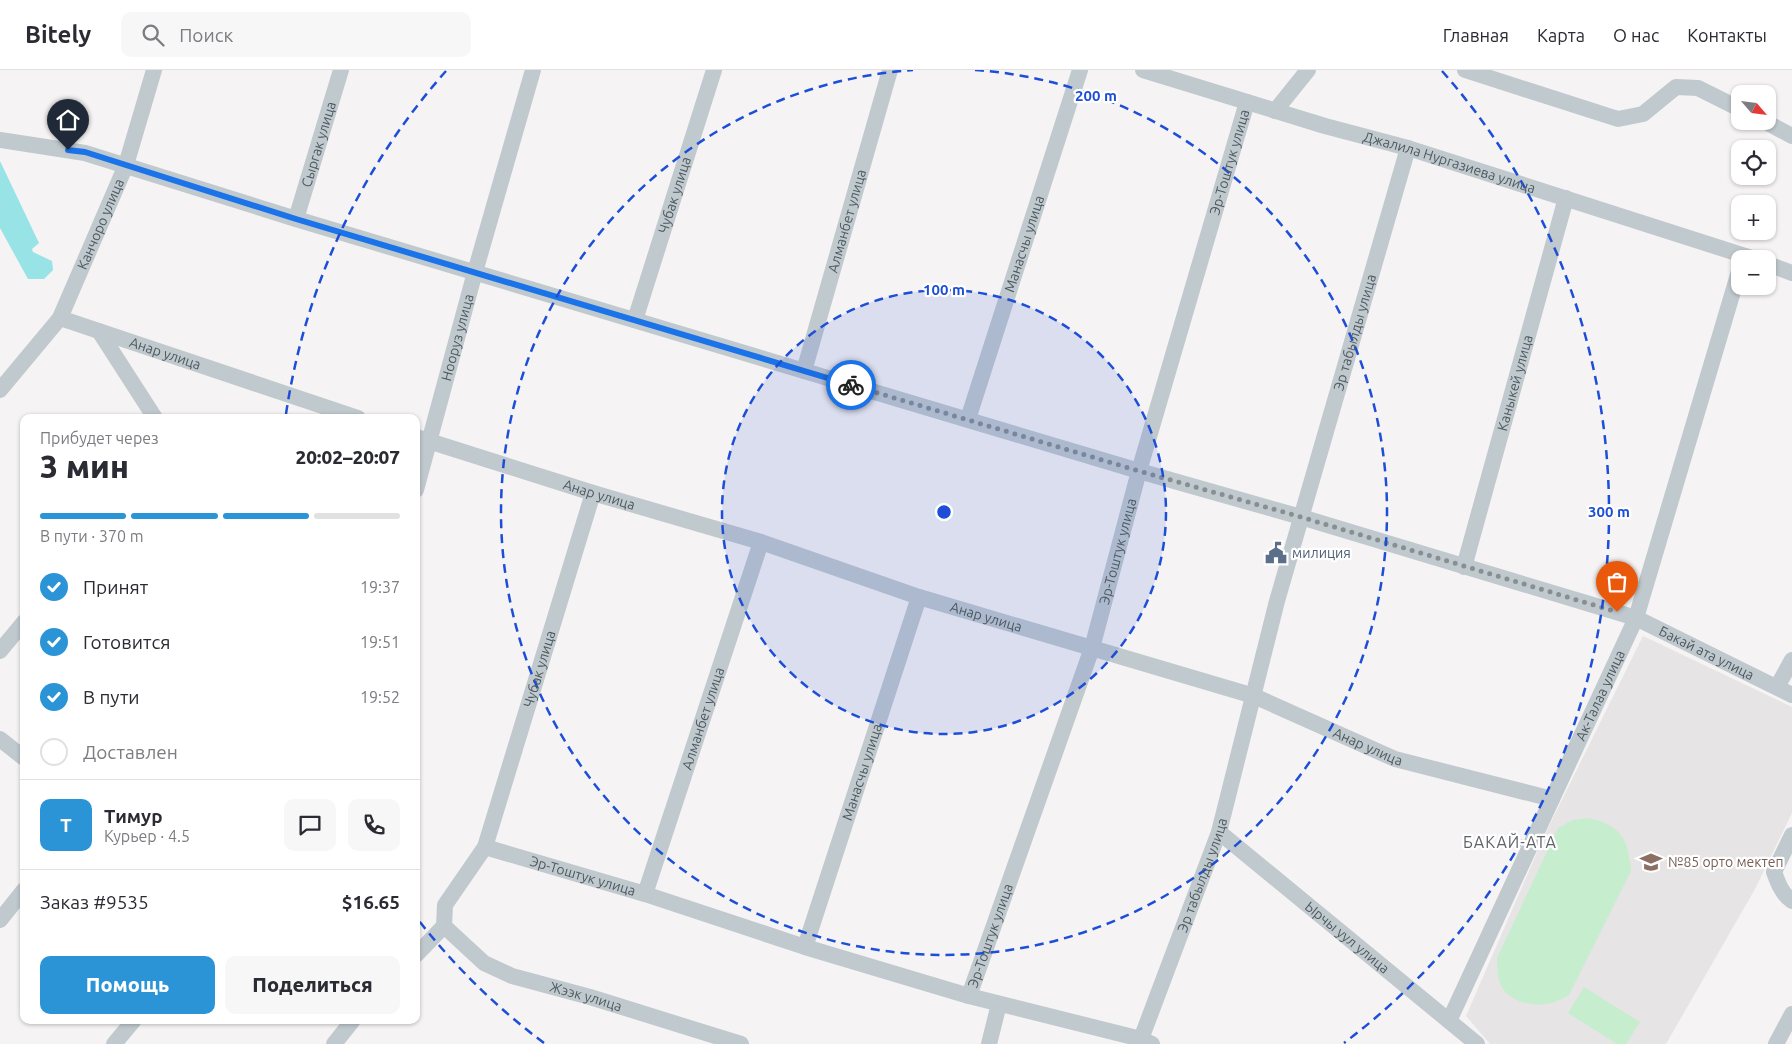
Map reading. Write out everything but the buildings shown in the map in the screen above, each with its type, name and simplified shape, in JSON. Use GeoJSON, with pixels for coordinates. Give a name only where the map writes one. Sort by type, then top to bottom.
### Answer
{"type":"FeatureCollection","features":[{"type":"Feature","properties":{"kind":"street","name":"Канчоро улица"},"geometry":{"type":"LineString","coordinates":[[60,318],[126,165],[154,70]]}},
{"type":"Feature","properties":{"kind":"street","name":"Сыргак улица"},"geometry":{"type":"LineString","coordinates":[[296,219],[341,70]]}},
{"type":"Feature","properties":{"kind":"street","name":"Нооруз улица"},"geometry":{"type":"LineString","coordinates":[[420,461],[423,439],[475,272],[533,70]]}},
{"type":"Feature","properties":{"kind":"street","name":"Чубак улица"},"geometry":{"type":"LineString","coordinates":[[635,320],[714,70]]}},
{"type":"Feature","properties":{"kind":"street","name":"Алманбет улица"},"geometry":{"type":"LineString","coordinates":[[804,371],[890,70]]}},
{"type":"Feature","properties":{"kind":"street","name":"Манасчы улица"},"geometry":{"type":"LineString","coordinates":[[968,419],[1080,70]]}},
{"type":"Feature","properties":{"kind":"street","name":"Джалила Нургазиева улица"},"geometry":{"type":"LineString","coordinates":[[1143,70],[1275,111],[1408,148],[1566,198],[1731,255]]}},
{"type":"Feature","properties":{"kind":"street"},"geometry":{"type":"LineString","coordinates":[[1275,111],[1308,70]]}},
{"type":"Feature","properties":{"kind":"street"},"geometry":{"type":"LineString","coordinates":[[1465,70],[1618,119],[1643,114],[1676,87],[1698,88],[1731,104]]}},
{"type":"Feature","properties":{"kind":"street","name":"Эр-Тоштук улица"},"geometry":{"type":"LineString","coordinates":[[968,996],[1092,648],[1139,471],[1247,102]]}},
{"type":"Feature","properties":{"kind":"street"},"geometry":{"type":"LineString","coordinates":[[1776,127],[1792,136]]}},
{"type":"Feature","properties":{"kind":"street","name":"Бакай ата улица"},"geometry":{"type":"LineString","coordinates":[[0,140],[85,152],[296,219],[1636,618],[1792,695]]}},
{"type":"Feature","properties":{"kind":"street","name":"Эр табылды улица"},"geometry":{"type":"LineString","coordinates":[[1147,1042],[1218,832],[1277,601],[1408,148]]}},
{"type":"Feature","properties":{"kind":"street","name":"Каныкей улица"},"geometry":{"type":"LineString","coordinates":[[1464,567],[1566,198]]}},
{"type":"Feature","properties":{"kind":"street"},"geometry":{"type":"LineString","coordinates":[[1776,267],[1792,273]]}},
{"type":"Feature","properties":{"kind":"street","name":"Ак-Талаа улица"},"geometry":{"type":"LineString","coordinates":[[1449,1021],[1636,618],[1734,295]]}},
{"type":"Feature","properties":{"kind":"street"},"geometry":{"type":"LineString","coordinates":[[0,390],[60,318]]}},
{"type":"Feature","properties":{"kind":"street","name":"Анар улица"},"geometry":{"type":"LineString","coordinates":[[60,318],[346,414]]}},
{"type":"Feature","properties":{"kind":"street"},"geometry":{"type":"LineString","coordinates":[[99,331],[152,414]]}},
{"type":"Feature","properties":{"kind":"street","name":"Анар улица"},"geometry":{"type":"LineString","coordinates":[[423,439],[593,493],[761,542],[919,597],[1254,696],[1396,759],[1552,799]]}},
{"type":"Feature","properties":{"kind":"street","name":"Чубак улица"},"geometry":{"type":"LineString","coordinates":[[485,847],[593,493]]}},
{"type":"Feature","properties":{"kind":"street","name":"Алманбет улица"},"geometry":{"type":"LineString","coordinates":[[645,894],[761,542]]}},
{"type":"Feature","properties":{"kind":"street","name":"Манасчы улица"},"geometry":{"type":"LineString","coordinates":[[805,947],[919,597]]}},
{"type":"Feature","properties":{"kind":"street"},"geometry":{"type":"LineString","coordinates":[[0,651],[20,627]]}},
{"type":"Feature","properties":{"kind":"street"},"geometry":{"type":"LineString","coordinates":[[1777,687],[1792,660]]}},
{"type":"Feature","properties":{"kind":"street"},"geometry":{"type":"LineString","coordinates":[[0,738],[20,755]]}},
{"type":"Feature","properties":{"kind":"street","name":"Ырчы уул улица"},"geometry":{"type":"LineString","coordinates":[[1218,832],[1477,1044]]}},
{"type":"Feature","properties":{"kind":"street"},"geometry":{"type":"LineString","coordinates":[[1792,836],[1774,872],[1778,885],[1792,901]]}},
{"type":"Feature","properties":{"kind":"street","name":"Эр-Тоштук улица"},"geometry":{"type":"LineString","coordinates":[[485,847],[645,894],[805,947],[968,996],[1147,1042]]}},
{"type":"Feature","properties":{"kind":"street"},"geometry":{"type":"LineString","coordinates":[[420,951],[444,926],[445,906],[485,847]]}},
{"type":"Feature","properties":{"kind":"street"},"geometry":{"type":"LineString","coordinates":[[0,920],[20,895]]}},
{"type":"Feature","properties":{"kind":"street","name":"Жээк улица"},"geometry":{"type":"LineString","coordinates":[[444,926],[484,963],[512,976],[590,997],[741,1044]]}},
{"type":"Feature","properties":{"kind":"street"},"geometry":{"type":"LineString","coordinates":[[989,1044],[999,1004]]}},
{"type":"Feature","properties":{"kind":"street"},"geometry":{"type":"LineString","coordinates":[[1776,1044],[1792,1014]]}},
{"type":"Feature","properties":{"kind":"street"},"geometry":{"type":"LineString","coordinates":[[114,1044],[131,1024]]}},
{"type":"Feature","properties":{"kind":"street"},"geometry":{"type":"LineString","coordinates":[[334,1044],[346,1024]]}},
{"type":"Feature","properties":{"kind":"shaded area","name":"№85 орто мектеп"},"geometry":{"type":"Polygon","coordinates":[[[1643,636],[1792,707],[1792,813],[1755,889],[1666,1044],[1490,1044],[1466,1016],[1545,834],[1643,636]]]}},
{"type":"Feature","properties":{"kind":"green space"},"geometry":{"type":"Polygon","coordinates":[[[1588,818],[1609,825],[1621,835],[1628,850],[1631,871],[1569,995],[1556,1002],[1545,1004],[1531,1004],[1518,1001],[1507,994],[1501,985],[1497,958],[1558,828],[1573,820],[1588,818]]]}},
{"type":"Feature","properties":{"kind":"green space"},"geometry":{"type":"Polygon","coordinates":[[[1584,987],[1640,1022],[1626,1044],[1617,1044],[1568,1013],[1584,987]]]}},
{"type":"Feature","properties":{"kind":"water"},"geometry":{"type":"Polygon","coordinates":[[[0,161],[39,243],[32,249],[33,252],[52,261],[53,270],[44,279],[28,279],[0,228],[0,161]]]}},
{"type":"Feature","properties":{"kind":"way so far"},"geometry":{"type":"LineString","coordinates":[[851,385],[1617,612]]}},
{"type":"Feature","properties":{"kind":"place","name":"милиция"},"geometry":{"type":"Point","coordinates":[1276,553]}},
{"type":"Feature","properties":{"kind":"place","name":"№85 орто мектеп"},"geometry":{"type":"Point","coordinates":[1651,862]}},
{"type":"Feature","properties":{"kind":"district","name":"БАКАЙ-АТА"},"geometry":{"type":"Point","coordinates":[1510,842]}},
{"type":"Feature","properties":{"kind":"route"},"geometry":{"type":"LineString","coordinates":[[68,150],[85,152],[296,219],[851,385]]}}]}
